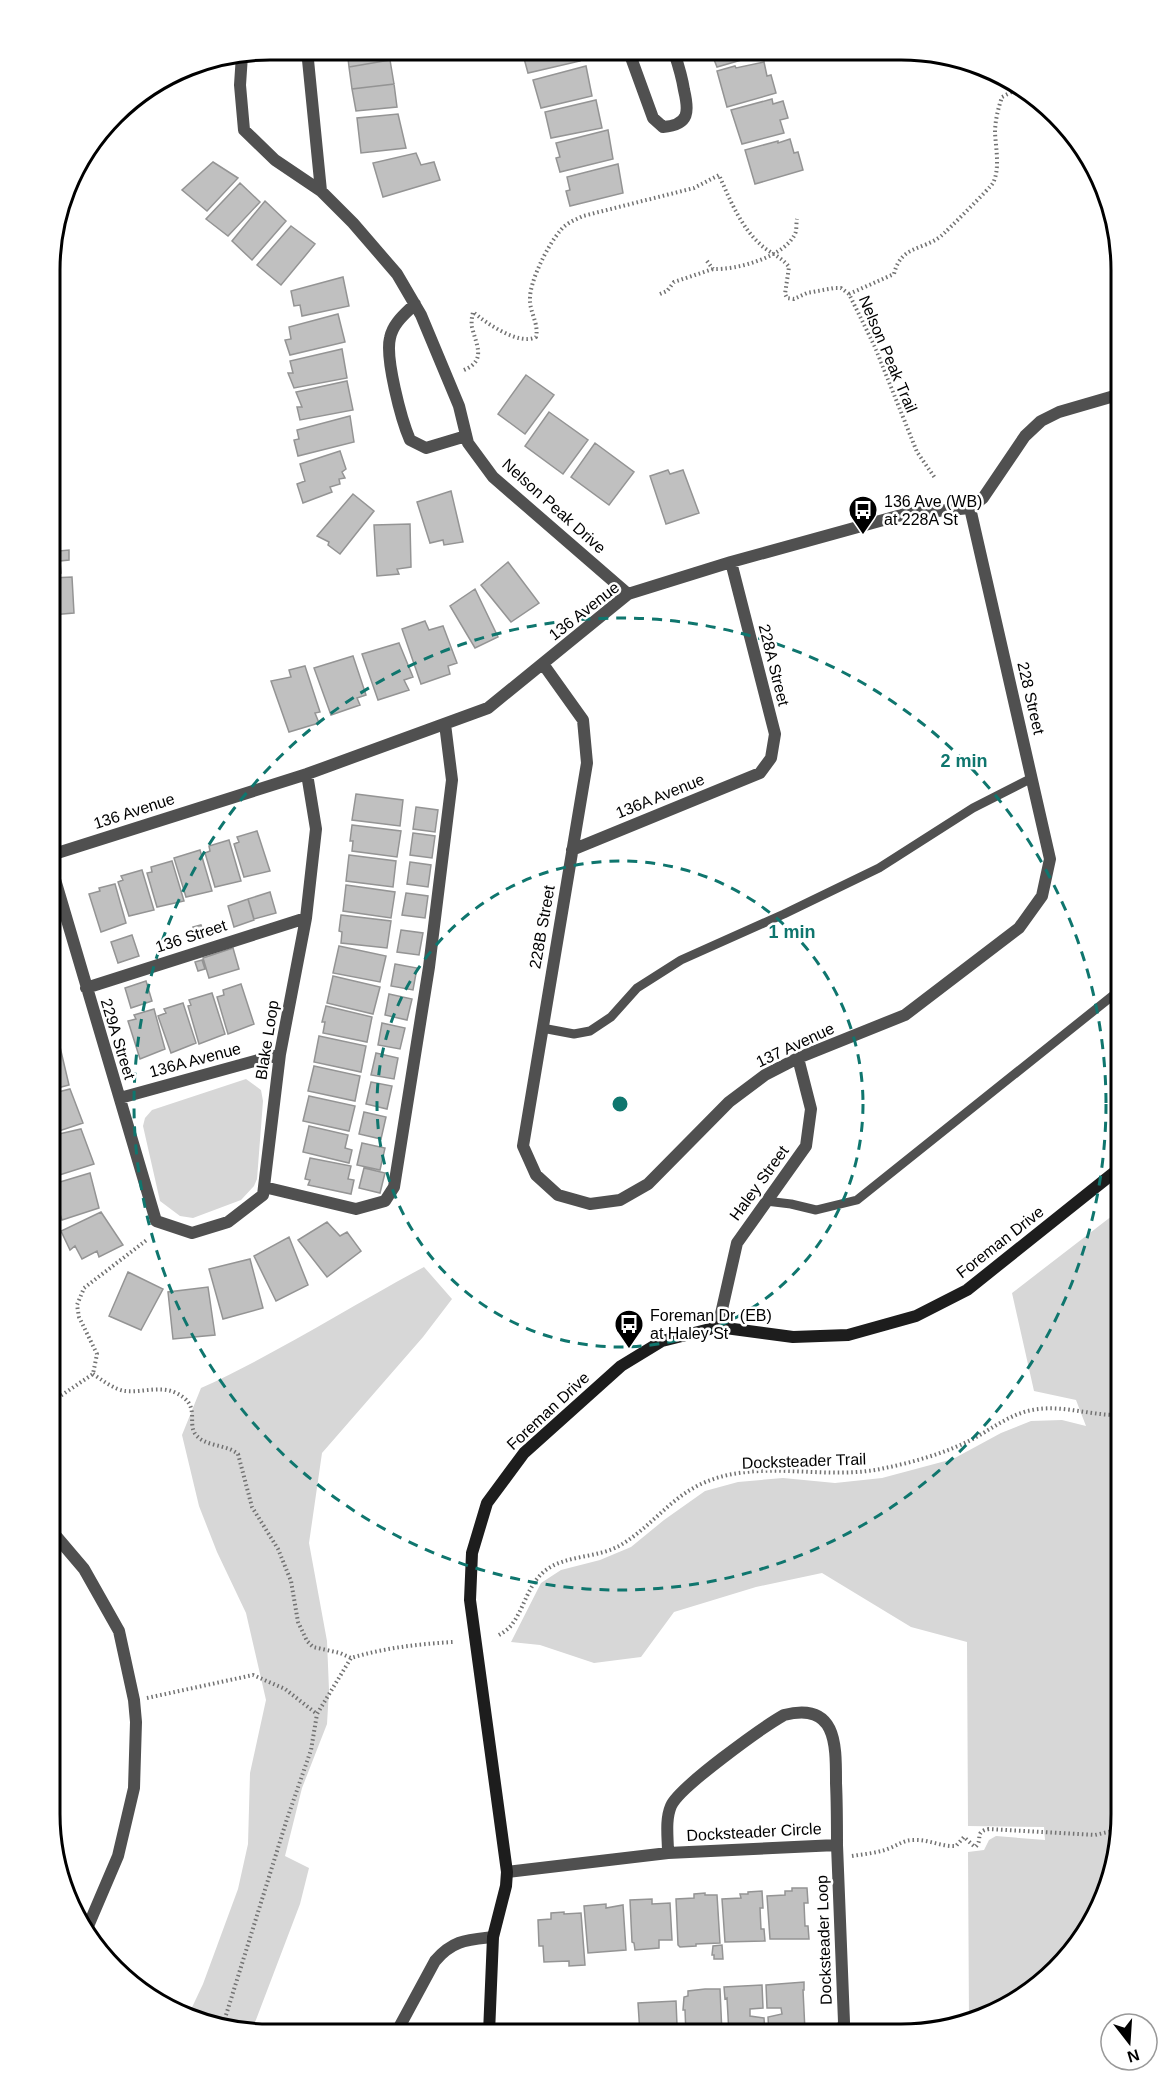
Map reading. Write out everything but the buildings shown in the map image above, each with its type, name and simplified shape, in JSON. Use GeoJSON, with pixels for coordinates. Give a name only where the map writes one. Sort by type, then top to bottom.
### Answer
{"type":"FeatureCollection","features":[{"type":"Feature","properties":{"kind":"street"},"geometry":{"type":"LineString","coordinates":[[307,60],[321,190]]}},
{"type":"Feature","properties":{"kind":"street"},"geometry":{"type":"LineString","coordinates":[[632,60],[653,118],[663,127],[675,126],[684,119],[688,108],[677,60]]}},
{"type":"Feature","properties":{"kind":"street","name":"Nelson Peak Drive"},"geometry":{"type":"LineString","coordinates":[[242,62],[240,85],[244,130],[275,160],[321,190],[397,274],[415,304],[459,406],[468,443],[493,477],[628,594]]}},
{"type":"Feature","properties":{"kind":"street"},"geometry":{"type":"LineString","coordinates":[[415,304],[396,322],[390,338],[390,358],[410,440],[426,448],[466,436]]}},
{"type":"Feature","properties":{"kind":"street"},"geometry":{"type":"LineString","coordinates":[[970,508],[983,498],[1025,436],[1041,421],[1059,412],[1111,397]]}},
{"type":"Feature","properties":{"kind":"street","name":"136 Avenue"},"geometry":{"type":"LineString","coordinates":[[60,852],[307,774],[488,708],[628,594],[731,562],[905,514],[970,508]]}},
{"type":"Feature","properties":{"kind":"street","name":"228 Street"},"geometry":{"type":"LineString","coordinates":[[970,508],[1050,859],[1042,896]]}},
{"type":"Feature","properties":{"kind":"street","name":"228A Street"},"geometry":{"type":"LineString","coordinates":[[731,562],[775,734],[771,758],[760,773]]}},
{"type":"Feature","properties":{"kind":"street","name":"228B Street"},"geometry":{"type":"LineString","coordinates":[[543,664],[583,720],[586,763],[523,1146],[536,1175],[558,1195]]}},
{"type":"Feature","properties":{"kind":"street"},"geometry":{"type":"LineString","coordinates":[[264,1186],[356,1209],[385,1201],[394,1188],[429,967],[452,780],[445,724]]}},
{"type":"Feature","properties":{"kind":"street","name":"136A Avenue"},"geometry":{"type":"LineString","coordinates":[[572,850],[760,773]]}},
{"type":"Feature","properties":{"kind":"street","name":"Blake Loop"},"geometry":{"type":"LineString","coordinates":[[264,1186],[280,1054],[306,918],[316,829],[307,774]]}},
{"type":"Feature","properties":{"kind":"street","name":"137 Avenue"},"geometry":{"type":"LineString","coordinates":[[558,1195],[590,1204],[620,1200],[648,1184],[729,1102],[765,1075],[798,1058],[905,1016],[1018,928],[1042,896]]}},
{"type":"Feature","properties":{"kind":"street","name":"229A Street"},"geometry":{"type":"LineString","coordinates":[[60,897],[156,1221],[192,1233],[228,1222],[263,1195],[264,1186]]}},
{"type":"Feature","properties":{"kind":"street","name":"136 Street"},"geometry":{"type":"LineString","coordinates":[[86,988],[306,918]]}},
{"type":"Feature","properties":{"kind":"street","name":"136A Avenue"},"geometry":{"type":"LineString","coordinates":[[120,1098],[280,1054]]}},
{"type":"Feature","properties":{"kind":"street","name":"Haley Street"},"geometry":{"type":"LineString","coordinates":[[718,1327],[737,1243],[806,1146],[812,1108],[798,1058]]}},
{"type":"Feature","properties":{"kind":"street","name":"Foreman Drive"},"geometry":{"type":"LineString","coordinates":[[489,2024],[493,1937],[506,1886],[507,1872],[470,1600],[472,1553],[487,1503],[524,1453],[621,1366],[662,1341],[718,1327],[793,1337],[848,1335],[916,1316],[967,1290],[1111,1175]]}},
{"type":"Feature","properties":{"kind":"street"},"geometry":{"type":"LineString","coordinates":[[60,1541],[84,1569],[118,1631],[134,1700],[136,1722],[134,1788],[118,1856],[90,1922]]}},
{"type":"Feature","properties":{"kind":"street","name":"Docksteader Circle"},"geometry":{"type":"LineString","coordinates":[[507,1872],[668,1853],[837,1845],[836,1752],[834,1737],[829,1726],[810,1712],[798,1711],[784,1715],[685,1788],[671,1805],[668,1816],[668,1853]]}},
{"type":"Feature","properties":{"kind":"street","name":"Docksteader Loop"},"geometry":{"type":"LineString","coordinates":[[837,1845],[844,2024]]}},
{"type":"Feature","properties":{"kind":"street"},"geometry":{"type":"LineString","coordinates":[[401,2024],[435,1961],[443,1952],[464,1940],[493,1937]]}},
{"type":"Feature","properties":{"kind":"lane"},"geometry":{"type":"LineString","coordinates":[[542,1028],[574,1034],[590,1031],[611,1017],[637,988],[681,960],[879,868],[973,808],[1032,778]]}},
{"type":"Feature","properties":{"kind":"lane"},"geometry":{"type":"LineString","coordinates":[[766,1201],[816,1210],[857,1200],[1111,997]]}},
{"type":"Feature","properties":{"kind":"path"},"geometry":{"type":"LineString","coordinates":[[849,294],[894,274],[896,264],[902,255],[940,236],[993,184],[997,163],[995,131],[998,109],[1002,97],[1012,92]]}},
{"type":"Feature","properties":{"kind":"path","name":"Nelson Peak Trail"},"geometry":{"type":"LineString","coordinates":[[464,370],[474,364],[478,357],[471,324],[473,312],[487,324],[513,337],[528,340],[536,337],[530,290],[551,244],[560,230],[568,223],[583,216],[694,188],[719,175],[752,236],[789,267],[785,294],[789,299],[834,288],[841,288],[849,294],[875,347],[916,452],[935,478]]}},
{"type":"Feature","properties":{"kind":"path"},"geometry":{"type":"LineString","coordinates":[[660,294],[667,291],[674,282],[713,268],[741,267],[776,254],[795,234],[797,219]]}},
{"type":"Feature","properties":{"kind":"path"},"geometry":{"type":"LineString","coordinates":[[707,261],[713,268]]}},
{"type":"Feature","properties":{"kind":"path"},"geometry":{"type":"LineString","coordinates":[[60,1396],[93,1374],[97,1354],[79,1317],[78,1305],[84,1287],[148,1239]]}},
{"type":"Feature","properties":{"kind":"path"},"geometry":{"type":"LineString","coordinates":[[93,1374],[124,1391],[164,1389],[176,1392],[186,1398],[191,1407],[194,1433],[200,1439],[231,1449],[238,1454],[252,1507],[278,1549],[291,1581],[298,1622],[307,1641],[313,1647],[351,1658]]}},
{"type":"Feature","properties":{"kind":"path","name":"Docksteader Trail"},"geometry":{"type":"LineString","coordinates":[[499,1635],[513,1624],[530,1589],[547,1569],[567,1561],[595,1556],[617,1547],[635,1536],[672,1503],[702,1483],[752,1472],[842,1474],[885,1468],[968,1442],[1029,1410],[1062,1407],[1103,1416],[1111,1416]]}},
{"type":"Feature","properties":{"kind":"path"},"geometry":{"type":"LineString","coordinates":[[225,2019],[287,1819],[308,1762],[317,1714],[351,1658],[369,1652],[420,1644],[453,1642]]}},
{"type":"Feature","properties":{"kind":"path"},"geometry":{"type":"LineString","coordinates":[[147,1698],[253,1675],[285,1689],[317,1714]]}},
{"type":"Feature","properties":{"kind":"path"},"geometry":{"type":"LineString","coordinates":[[863,1854],[881,1851],[904,1841],[913,1840],[956,1846],[964,1837],[975,1848],[979,1841],[979,1834],[989,1829],[1095,1835],[1110,1831]]}},
{"type":"Feature","properties":{"kind":"shaded area"},"geometry":{"type":"Polygon","coordinates":[[[246,1079],[261,1090],[263,1101],[257,1179],[254,1186],[241,1200],[193,1218],[180,1216],[160,1201],[143,1126],[145,1118],[152,1110],[246,1079]]]}},
{"type":"Feature","properties":{"kind":"shaded area"},"geometry":{"type":"Polygon","coordinates":[[[1111,1217],[1111,1828],[1100,1881],[1083,1919],[1068,1942],[1039,1972],[1018,1989],[969,2013],[968,1852],[984,1850],[989,1840],[996,1836],[1045,1840],[1044,1827],[968,1826],[967,1642],[911,1627],[822,1573],[756,1587],[674,1612],[641,1657],[594,1663],[540,1645],[511,1642],[541,1583],[561,1570],[600,1560],[631,1547],[705,1491],[738,1482],[783,1478],[835,1483],[882,1478],[953,1459],[1001,1433],[1031,1421],[1062,1420],[1086,1426],[1076,1400],[1034,1391],[1012,1293],[1111,1217]]]}},
{"type":"Feature","properties":{"kind":"shaded area"},"geometry":{"type":"Polygon","coordinates":[[[424,1267],[452,1299],[423,1337],[322,1453],[309,1543],[327,1641],[329,1690],[327,1724],[302,1788],[285,1856],[309,1868],[300,1904],[255,2024],[216,2017],[191,2009],[203,1984],[238,1889],[248,1844],[250,1773],[266,1700],[246,1613],[217,1552],[199,1506],[182,1435],[201,1388],[286,1345],[424,1267]]]}},
{"type":"Feature","properties":{"kind":"place","name":"136 Ave (WB) at 228A St"},"geometry":{"type":"Point","coordinates":[863,536]}},
{"type":"Feature","properties":{"kind":"place","name":"Foreman Dr (EB) at Haley St"},"geometry":{"type":"Point","coordinates":[629,1350]}}]}
